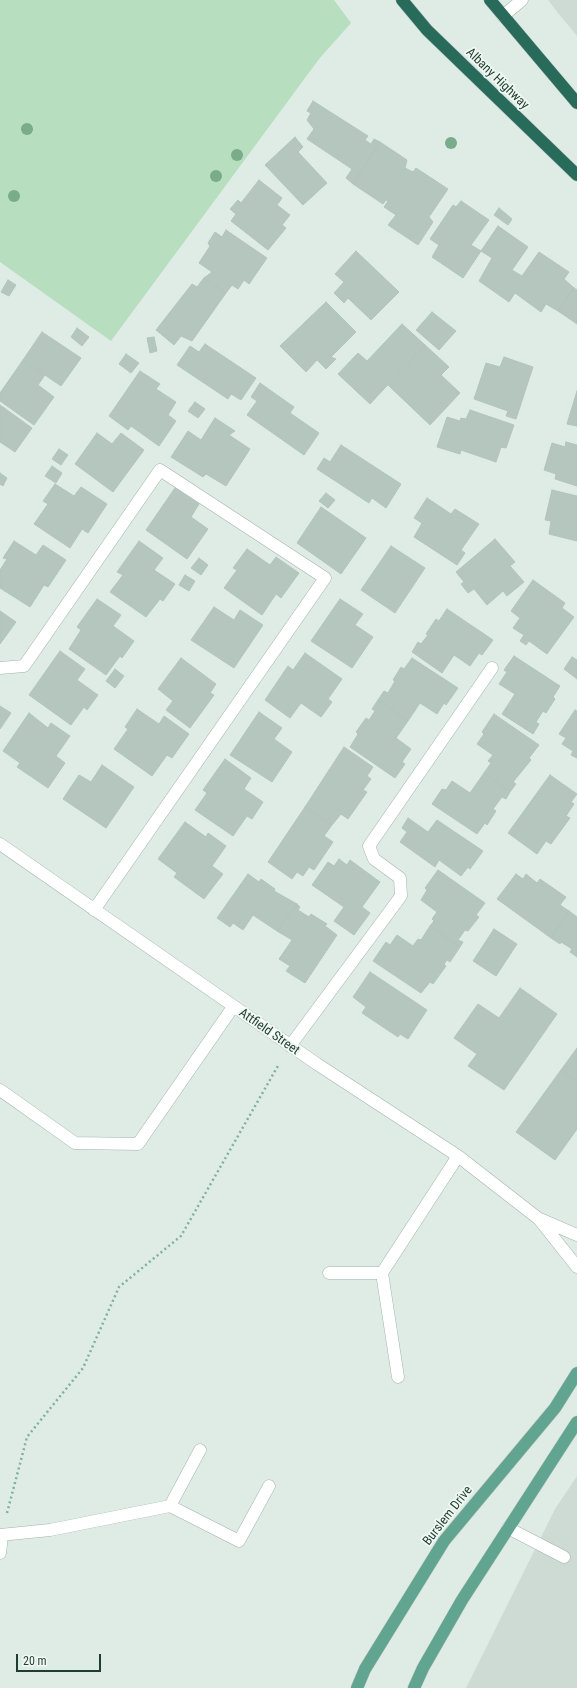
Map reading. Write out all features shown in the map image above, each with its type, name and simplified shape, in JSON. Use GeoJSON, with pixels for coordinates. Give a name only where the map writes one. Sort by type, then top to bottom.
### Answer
{"type":"FeatureCollection","features":[{"type":"Feature","properties":{"kind":"highway","name":"Albany Highway"},"geometry":{"type":"LineString","coordinates":[[402,0],[427,30],[577,174]]}},
{"type":"Feature","properties":{"kind":"highway"},"geometry":{"type":"LineString","coordinates":[[490,0],[577,103]]}},
{"type":"Feature","properties":{"kind":"main road","name":"Burslem Drive"},"geometry":{"type":"LineString","coordinates":[[357,1688],[365,1669],[444,1541],[555,1408],[577,1373]]}},
{"type":"Feature","properties":{"kind":"main road"},"geometry":{"type":"LineString","coordinates":[[414,1688],[423,1668],[462,1600],[577,1422]]}},
{"type":"Feature","properties":{"kind":"street"},"geometry":{"type":"LineString","coordinates":[[503,16],[522,0]]}},
{"type":"Feature","properties":{"kind":"street"},"geometry":{"type":"LineString","coordinates":[[0,668],[24,666],[160,470],[325,578],[94,910]]}},
{"type":"Feature","properties":{"kind":"street"},"geometry":{"type":"LineString","coordinates":[[290,1046],[401,896],[400,878],[374,859],[369,846],[492,668]]}},
{"type":"Feature","properties":{"kind":"street","name":"Attfield Street"},"geometry":{"type":"LineString","coordinates":[[2,849],[94,910],[290,1046],[458,1156],[539,1219],[577,1267]]}},
{"type":"Feature","properties":{"kind":"street"},"geometry":{"type":"LineString","coordinates":[[0,1090],[75,1143],[138,1144],[233,1007]]}},
{"type":"Feature","properties":{"kind":"street"},"geometry":{"type":"LineString","coordinates":[[398,1377],[382,1273],[458,1156]]}},
{"type":"Feature","properties":{"kind":"street","name":"Attfield Street"},"geometry":{"type":"LineString","coordinates":[[539,1219],[577,1235]]}},
{"type":"Feature","properties":{"kind":"street"},"geometry":{"type":"LineString","coordinates":[[329,1273],[382,1273]]}},
{"type":"Feature","properties":{"kind":"street"},"geometry":{"type":"LineString","coordinates":[[170,1506],[200,1450]]}},
{"type":"Feature","properties":{"kind":"street"},"geometry":{"type":"LineString","coordinates":[[0,1553],[1,1534],[50,1530],[170,1506],[238,1541],[269,1486]]}},
{"type":"Feature","properties":{"kind":"street"},"geometry":{"type":"LineString","coordinates":[[508,1528],[564,1557]]}},
{"type":"Feature","properties":{"kind":"path"},"geometry":{"type":"LineString","coordinates":[[1,1534],[27,1437],[83,1368],[119,1286],[181,1236],[290,1046]]}},
{"type":"Feature","properties":{"kind":"shaded area"},"geometry":{"type":"Polygon","coordinates":[[[548,0],[577,0],[577,36],[558,13],[548,0]]]}},
{"type":"Feature","properties":{"kind":"shaded area"},"geometry":{"type":"Polygon","coordinates":[[[577,1476],[577,1688],[466,1688],[555,1509],[577,1476]]]}},
{"type":"Feature","properties":{"kind":"green space"},"geometry":{"type":"Polygon","coordinates":[[[0,0],[334,0],[351,23],[319,59],[111,341],[0,262],[0,0]]]}},
{"type":"Feature","properties":{"kind":"building"},"geometry":{"type":"Polygon","coordinates":[[[313,101],[368,136],[365,140],[371,144],[374,139],[380,142],[353,184],[346,178],[352,169],[307,139],[314,129],[307,120],[311,113],[307,111],[313,101]]]}},
{"type":"Feature","properties":{"kind":"building"},"geometry":{"type":"Polygon","coordinates":[[[295,137],[303,147],[298,152],[327,183],[303,205],[265,165],[295,137]]]}},
{"type":"Feature","properties":{"kind":"building"},"geometry":{"type":"Polygon","coordinates":[[[380,142],[407,160],[405,168],[413,172],[416,168],[448,189],[429,217],[433,222],[418,245],[388,225],[396,215],[384,207],[388,201],[386,200],[383,204],[353,184],[380,142]]]}},
{"type":"Feature","properties":{"kind":"building"},"geometry":{"type":"Polygon","coordinates":[[[259,180],[282,198],[277,205],[290,215],[282,225],[286,228],[268,250],[231,221],[236,214],[230,209],[238,200],[241,203],[259,180]]]}},
{"type":"Feature","properties":{"kind":"building"},"geometry":{"type":"Polygon","coordinates":[[[461,201],[489,220],[471,245],[481,251],[463,278],[432,257],[439,245],[430,239],[453,205],[456,207],[461,201]]]}},
{"type":"Feature","properties":{"kind":"building"},"geometry":{"type":"Polygon","coordinates":[[[499,208],[512,219],[508,225],[494,215],[499,208]]]}},
{"type":"Feature","properties":{"kind":"building"},"geometry":{"type":"Polygon","coordinates":[[[498,226],[528,247],[512,270],[522,276],[539,252],[569,272],[564,279],[574,288],[558,311],[546,304],[541,312],[515,293],[509,302],[479,281],[492,258],[481,251],[498,226]]]}},
{"type":"Feature","properties":{"kind":"building"},"geometry":{"type":"Polygon","coordinates":[[[226,230],[267,258],[249,284],[244,280],[238,289],[232,285],[226,293],[204,278],[212,272],[199,263],[210,246],[208,243],[215,232],[222,237],[226,230]]]}},
{"type":"Feature","properties":{"kind":"building"},"geometry":{"type":"Polygon","coordinates":[[[356,251],[399,292],[371,320],[348,298],[344,303],[334,293],[344,282],[335,274],[356,251]]]}},
{"type":"Feature","properties":{"kind":"building"},"geometry":{"type":"Polygon","coordinates":[[[204,278],[226,293],[192,341],[181,336],[174,345],[156,330],[192,284],[197,287],[204,278]]]}},
{"type":"Feature","properties":{"kind":"building"},"geometry":{"type":"Polygon","coordinates":[[[8,280],[16,285],[9,296],[1,292],[8,280]]]}},
{"type":"Feature","properties":{"kind":"building"},"geometry":{"type":"Polygon","coordinates":[[[574,288],[577,290],[577,324],[558,311],[574,288]]]}},
{"type":"Feature","properties":{"kind":"building"},"geometry":{"type":"Polygon","coordinates":[[[326,302],[356,332],[331,357],[336,359],[326,369],[317,360],[306,372],[280,346],[326,302]]]}},
{"type":"Feature","properties":{"kind":"building"},"geometry":{"type":"Polygon","coordinates":[[[432,312],[456,331],[439,350],[416,330],[432,312]]]}},
{"type":"Feature","properties":{"kind":"building"},"geometry":{"type":"Polygon","coordinates":[[[402,324],[425,345],[370,404],[338,374],[358,353],[367,361],[402,324]]]}},
{"type":"Feature","properties":{"kind":"building"},"geometry":{"type":"Polygon","coordinates":[[[77,328],[89,337],[82,346],[71,337],[77,328]]]}},
{"type":"Feature","properties":{"kind":"building"},"geometry":{"type":"Polygon","coordinates":[[[42,332],[81,358],[61,386],[23,360],[42,332]]]}},
{"type":"Feature","properties":{"kind":"building"},"geometry":{"type":"Polygon","coordinates":[[[154,337],[157,351],[150,353],[147,338],[154,337]]]}},
{"type":"Feature","properties":{"kind":"building"},"geometry":{"type":"Polygon","coordinates":[[[205,344],[256,378],[241,400],[231,394],[228,399],[177,365],[190,346],[199,352],[205,344]]]}},
{"type":"Feature","properties":{"kind":"building"},"geometry":{"type":"Polygon","coordinates":[[[425,345],[449,367],[441,375],[460,393],[430,425],[388,385],[425,345]]]}},
{"type":"Feature","properties":{"kind":"building"},"geometry":{"type":"Polygon","coordinates":[[[126,354],[139,363],[131,373],[119,364],[126,354]]]}},
{"type":"Feature","properties":{"kind":"building"},"geometry":{"type":"Polygon","coordinates":[[[504,357],[533,367],[516,419],[506,416],[508,411],[474,399],[486,363],[500,367],[504,357]]]}},
{"type":"Feature","properties":{"kind":"building"},"geometry":{"type":"Polygon","coordinates":[[[23,360],[45,375],[38,385],[54,397],[34,425],[0,401],[0,393],[23,360]]]}},
{"type":"Feature","properties":{"kind":"building"},"geometry":{"type":"Polygon","coordinates":[[[140,371],[160,384],[156,389],[176,402],[168,415],[176,421],[159,446],[131,426],[128,430],[109,416],[140,371]]]}},
{"type":"Feature","properties":{"kind":"building"},"geometry":{"type":"Polygon","coordinates":[[[260,383],[294,407],[290,413],[319,433],[304,455],[247,415],[257,401],[251,397],[260,383]]]}},
{"type":"Feature","properties":{"kind":"building"},"geometry":{"type":"Polygon","coordinates":[[[577,391],[577,426],[567,424],[577,391]]]}},
{"type":"Feature","properties":{"kind":"building"},"geometry":{"type":"Polygon","coordinates":[[[195,402],[205,409],[198,418],[188,411],[195,402]]]}},
{"type":"Feature","properties":{"kind":"building"},"geometry":{"type":"Polygon","coordinates":[[[0,405],[32,428],[15,452],[0,442],[0,405]]]}},
{"type":"Feature","properties":{"kind":"building"},"geometry":{"type":"Polygon","coordinates":[[[470,410],[514,425],[506,448],[501,447],[496,462],[461,450],[460,454],[437,447],[447,417],[460,421],[461,418],[466,419],[470,410]]]}},
{"type":"Feature","properties":{"kind":"building"},"geometry":{"type":"Polygon","coordinates":[[[215,418],[235,431],[229,435],[250,449],[226,486],[206,474],[203,477],[171,457],[188,431],[201,440],[215,418]]]}},
{"type":"Feature","properties":{"kind":"building"},"geometry":{"type":"Polygon","coordinates":[[[97,433],[112,444],[121,433],[144,450],[113,492],[75,464],[97,433]]]}},
{"type":"Feature","properties":{"kind":"building"},"geometry":{"type":"Polygon","coordinates":[[[566,442],[577,445],[577,486],[555,479],[556,474],[544,470],[552,443],[565,447],[566,442]]]}},
{"type":"Feature","properties":{"kind":"building"},"geometry":{"type":"Polygon","coordinates":[[[341,445],[401,484],[386,508],[372,498],[369,503],[317,469],[324,458],[330,462],[341,445]]]}},
{"type":"Feature","properties":{"kind":"building"},"geometry":{"type":"Polygon","coordinates":[[[59,449],[68,455],[61,465],[52,459],[59,449]]]}},
{"type":"Feature","properties":{"kind":"building"},"geometry":{"type":"Polygon","coordinates":[[[52,466],[62,473],[56,483],[45,476],[52,466]]]}},
{"type":"Feature","properties":{"kind":"building"},"geometry":{"type":"Polygon","coordinates":[[[0,473],[7,478],[3,486],[0,484],[0,473]]]}},
{"type":"Feature","properties":{"kind":"building"},"geometry":{"type":"Polygon","coordinates":[[[55,484],[74,496],[81,487],[107,504],[88,533],[82,529],[70,548],[34,524],[48,504],[43,501],[55,484]]]}},
{"type":"Feature","properties":{"kind":"building"},"geometry":{"type":"Polygon","coordinates":[[[175,488],[199,504],[191,517],[208,529],[187,559],[146,530],[175,488]]]}},
{"type":"Feature","properties":{"kind":"building"},"geometry":{"type":"Polygon","coordinates":[[[552,490],[577,496],[577,541],[549,534],[551,521],[545,520],[552,490]]]}},
{"type":"Feature","properties":{"kind":"building"},"geometry":{"type":"Polygon","coordinates":[[[326,493],[335,500],[328,508],[319,501],[326,493]]]}},
{"type":"Feature","properties":{"kind":"building"},"geometry":{"type":"Polygon","coordinates":[[[427,498],[451,514],[455,509],[479,524],[461,550],[465,553],[457,565],[414,537],[422,523],[414,518],[427,498]]]}},
{"type":"Feature","properties":{"kind":"building"},"geometry":{"type":"Polygon","coordinates":[[[321,507],[366,538],[341,574],[297,543],[321,507]]]}},
{"type":"Feature","properties":{"kind":"building"},"geometry":{"type":"Polygon","coordinates":[[[495,539],[515,562],[510,566],[524,582],[507,596],[503,591],[487,605],[474,589],[468,593],[461,584],[464,582],[456,572],[495,539]]]}},
{"type":"Feature","properties":{"kind":"building"},"geometry":{"type":"Polygon","coordinates":[[[14,541],[36,555],[43,545],[66,560],[48,587],[44,585],[30,607],[0,588],[0,570],[7,559],[3,558],[14,541]]]}},
{"type":"Feature","properties":{"kind":"building"},"geometry":{"type":"Polygon","coordinates":[[[139,541],[163,558],[154,570],[175,584],[163,601],[160,599],[146,617],[110,592],[123,575],[117,572],[139,541]]]}},
{"type":"Feature","properties":{"kind":"building"},"geometry":{"type":"Polygon","coordinates":[[[391,546],[425,568],[395,613],[361,590],[391,546]]]}},
{"type":"Feature","properties":{"kind":"building"},"geometry":{"type":"Polygon","coordinates":[[[247,549],[270,565],[276,557],[299,573],[281,598],[276,594],[262,615],[224,588],[237,570],[233,568],[247,549]]]}},
{"type":"Feature","properties":{"kind":"building"},"geometry":{"type":"Polygon","coordinates":[[[199,558],[208,565],[201,575],[191,568],[199,558]]]}},
{"type":"Feature","properties":{"kind":"building"},"geometry":{"type":"Polygon","coordinates":[[[185,575],[195,581],[189,591],[179,585],[185,575]]]}},
{"type":"Feature","properties":{"kind":"building"},"geometry":{"type":"Polygon","coordinates":[[[533,580],[565,603],[562,608],[574,617],[547,654],[529,641],[526,645],[520,641],[524,635],[513,628],[520,618],[511,611],[533,580]]]}},
{"type":"Feature","properties":{"kind":"building"},"geometry":{"type":"Polygon","coordinates":[[[97,599],[121,615],[113,626],[134,641],[122,658],[120,656],[106,675],[69,649],[81,630],[77,627],[97,599]]]}},
{"type":"Feature","properties":{"kind":"building"},"geometry":{"type":"Polygon","coordinates":[[[340,599],[363,614],[355,625],[373,637],[352,668],[311,641],[340,599]]]}},
{"type":"Feature","properties":{"kind":"building"},"geometry":{"type":"Polygon","coordinates":[[[214,607],[234,620],[240,610],[263,625],[234,668],[191,640],[214,607]]]}},
{"type":"Feature","properties":{"kind":"building"},"geometry":{"type":"Polygon","coordinates":[[[447,609],[493,640],[482,655],[479,653],[470,666],[454,655],[442,673],[412,652],[418,642],[421,644],[428,635],[426,634],[436,619],[439,621],[447,609]]]}},
{"type":"Feature","properties":{"kind":"building"},"geometry":{"type":"Polygon","coordinates":[[[0,611],[16,622],[0,644],[0,611]]]}},
{"type":"Feature","properties":{"kind":"building"},"geometry":{"type":"Polygon","coordinates":[[[60,651],[85,669],[77,680],[98,695],[87,710],[84,707],[71,725],[29,695],[60,651]]]}},
{"type":"Feature","properties":{"kind":"building"},"geometry":{"type":"Polygon","coordinates":[[[305,653],[342,679],[328,699],[332,702],[321,717],[301,703],[290,718],[265,700],[288,666],[293,670],[305,653]]]}},
{"type":"Feature","properties":{"kind":"building"},"geometry":{"type":"Polygon","coordinates":[[[514,656],[560,686],[553,697],[555,699],[546,713],[543,711],[536,722],[539,724],[533,734],[502,714],[515,694],[499,684],[507,672],[504,670],[514,656]]]}},
{"type":"Feature","properties":{"kind":"building"},"geometry":{"type":"Polygon","coordinates":[[[572,657],[577,660],[577,679],[564,669],[572,657]]]}},
{"type":"Feature","properties":{"kind":"building"},"geometry":{"type":"Polygon","coordinates":[[[181,658],[216,684],[210,693],[214,695],[190,728],[166,710],[173,701],[158,689],[181,658]]]}},
{"type":"Feature","properties":{"kind":"building"},"geometry":{"type":"Polygon","coordinates":[[[412,658],[458,688],[446,705],[444,703],[437,714],[420,703],[408,721],[378,700],[384,691],[388,693],[395,681],[393,680],[401,667],[404,669],[412,658]]]}},
{"type":"Feature","properties":{"kind":"building"},"geometry":{"type":"Polygon","coordinates":[[[115,669],[124,676],[115,688],[106,681],[115,669]]]}},
{"type":"Feature","properties":{"kind":"building"},"geometry":{"type":"Polygon","coordinates":[[[378,700],[408,721],[396,738],[411,749],[402,762],[405,764],[395,778],[350,747],[358,734],[356,732],[366,718],[369,720],[375,711],[372,709],[378,700]]]}},
{"type":"Feature","properties":{"kind":"building"},"geometry":{"type":"Polygon","coordinates":[[[0,706],[11,713],[0,729],[0,706]]]}},
{"type":"Feature","properties":{"kind":"building"},"geometry":{"type":"Polygon","coordinates":[[[137,709],[159,724],[164,716],[189,734],[172,758],[167,755],[152,776],[114,749],[128,729],[125,727],[137,709]]]}},
{"type":"Feature","properties":{"kind":"building"},"geometry":{"type":"Polygon","coordinates":[[[575,710],[577,711],[577,758],[571,755],[573,751],[562,744],[566,738],[559,734],[575,710]]]}},
{"type":"Feature","properties":{"kind":"building"},"geometry":{"type":"Polygon","coordinates":[[[259,712],[282,728],[274,739],[292,752],[272,782],[230,755],[259,712]]]}},
{"type":"Feature","properties":{"kind":"building"},"geometry":{"type":"Polygon","coordinates":[[[29,713],[48,728],[51,723],[70,736],[56,756],[65,763],[48,788],[17,767],[20,763],[3,751],[29,713]]]}},
{"type":"Feature","properties":{"kind":"building"},"geometry":{"type":"Polygon","coordinates":[[[494,714],[539,745],[529,758],[531,760],[513,782],[516,784],[510,792],[484,773],[491,763],[488,761],[493,755],[477,744],[484,734],[482,732],[494,714]]]}},
{"type":"Feature","properties":{"kind":"building"},"geometry":{"type":"Polygon","coordinates":[[[344,747],[373,767],[367,776],[371,779],[363,790],[367,792],[348,819],[341,814],[332,825],[305,807],[344,747]]]}},
{"type":"Feature","properties":{"kind":"building"},"geometry":{"type":"Polygon","coordinates":[[[225,759],[251,778],[244,789],[263,802],[252,819],[247,816],[233,836],[195,810],[207,793],[203,790],[225,759]]]}},
{"type":"Feature","properties":{"kind":"building"},"geometry":{"type":"Polygon","coordinates":[[[102,765],[134,787],[106,828],[63,799],[79,775],[91,782],[102,765]]]}},
{"type":"Feature","properties":{"kind":"building"},"geometry":{"type":"Polygon","coordinates":[[[484,773],[510,792],[506,799],[502,797],[493,809],[496,811],[487,825],[485,823],[477,834],[432,804],[442,789],[446,790],[452,781],[470,793],[484,773]]]}},
{"type":"Feature","properties":{"kind":"building"},"geometry":{"type":"Polygon","coordinates":[[[550,775],[577,794],[571,802],[574,804],[566,816],[570,818],[551,844],[546,841],[537,854],[508,833],[550,775]]]}},
{"type":"Feature","properties":{"kind":"building"},"geometry":{"type":"Polygon","coordinates":[[[305,807],[332,825],[324,836],[333,842],[314,870],[309,867],[303,876],[297,872],[292,879],[268,862],[305,807]]]}},
{"type":"Feature","properties":{"kind":"building"},"geometry":{"type":"Polygon","coordinates":[[[408,818],[428,832],[437,820],[483,851],[470,869],[468,867],[461,876],[439,860],[435,867],[400,842],[407,832],[402,828],[408,818]]]}},
{"type":"Feature","properties":{"kind":"building"},"geometry":{"type":"Polygon","coordinates":[[[185,822],[206,837],[208,833],[226,846],[212,866],[223,874],[204,899],[174,877],[177,873],[158,859],[185,822]]]}},
{"type":"Feature","properties":{"kind":"building"},"geometry":{"type":"Polygon","coordinates":[[[339,859],[347,865],[350,860],[380,882],[362,907],[370,913],[354,935],[334,921],[344,907],[312,885],[328,862],[334,866],[339,859]]]}},
{"type":"Feature","properties":{"kind":"building"},"geometry":{"type":"Polygon","coordinates":[[[438,870],[485,903],[476,915],[479,917],[468,931],[465,930],[458,940],[463,942],[460,947],[430,926],[434,921],[432,919],[437,912],[421,900],[427,890],[425,888],[438,870]]]}},
{"type":"Feature","properties":{"kind":"building"},"geometry":{"type":"Polygon","coordinates":[[[248,874],[259,882],[261,879],[275,889],[274,891],[297,904],[277,931],[253,915],[243,930],[233,923],[230,927],[217,918],[248,874]]]}},
{"type":"Feature","properties":{"kind":"building"},"geometry":{"type":"Polygon","coordinates":[[[516,874],[523,879],[526,874],[537,883],[540,879],[566,897],[560,905],[569,911],[551,938],[497,899],[516,874]]]}},
{"type":"Feature","properties":{"kind":"building"},"geometry":{"type":"Polygon","coordinates":[[[297,904],[300,907],[298,910],[309,917],[311,914],[327,924],[325,926],[337,935],[305,983],[286,971],[290,966],[279,959],[292,940],[277,931],[297,904]]]}},
{"type":"Feature","properties":{"kind":"building"},"geometry":{"type":"Polygon","coordinates":[[[569,911],[577,917],[577,957],[570,952],[572,949],[551,938],[569,911]]]}},
{"type":"Feature","properties":{"kind":"building"},"geometry":{"type":"Polygon","coordinates":[[[430,926],[460,947],[450,962],[447,960],[444,964],[446,966],[433,984],[430,982],[421,993],[373,961],[386,942],[390,945],[397,935],[413,946],[418,939],[421,940],[430,926]]]}},
{"type":"Feature","properties":{"kind":"building"},"geometry":{"type":"Polygon","coordinates":[[[494,929],[517,944],[496,976],[473,961],[494,929]]]}},
{"type":"Feature","properties":{"kind":"building"},"geometry":{"type":"Polygon","coordinates":[[[370,972],[427,1010],[408,1039],[400,1034],[398,1037],[362,1013],[366,1007],[353,997],[370,972]]]}},
{"type":"Feature","properties":{"kind":"building"},"geometry":{"type":"Polygon","coordinates":[[[520,988],[557,1014],[504,1090],[468,1066],[477,1054],[454,1038],[478,1004],[499,1018],[520,988]]]}},
{"type":"Feature","properties":{"kind":"building"},"geometry":{"type":"Polygon","coordinates":[[[577,1048],[577,1082],[561,1070],[577,1048]]]}},
{"type":"Feature","properties":{"kind":"building"},"geometry":{"type":"Polygon","coordinates":[[[561,1070],[577,1082],[577,1129],[555,1160],[516,1132],[561,1070]]]}}]}
